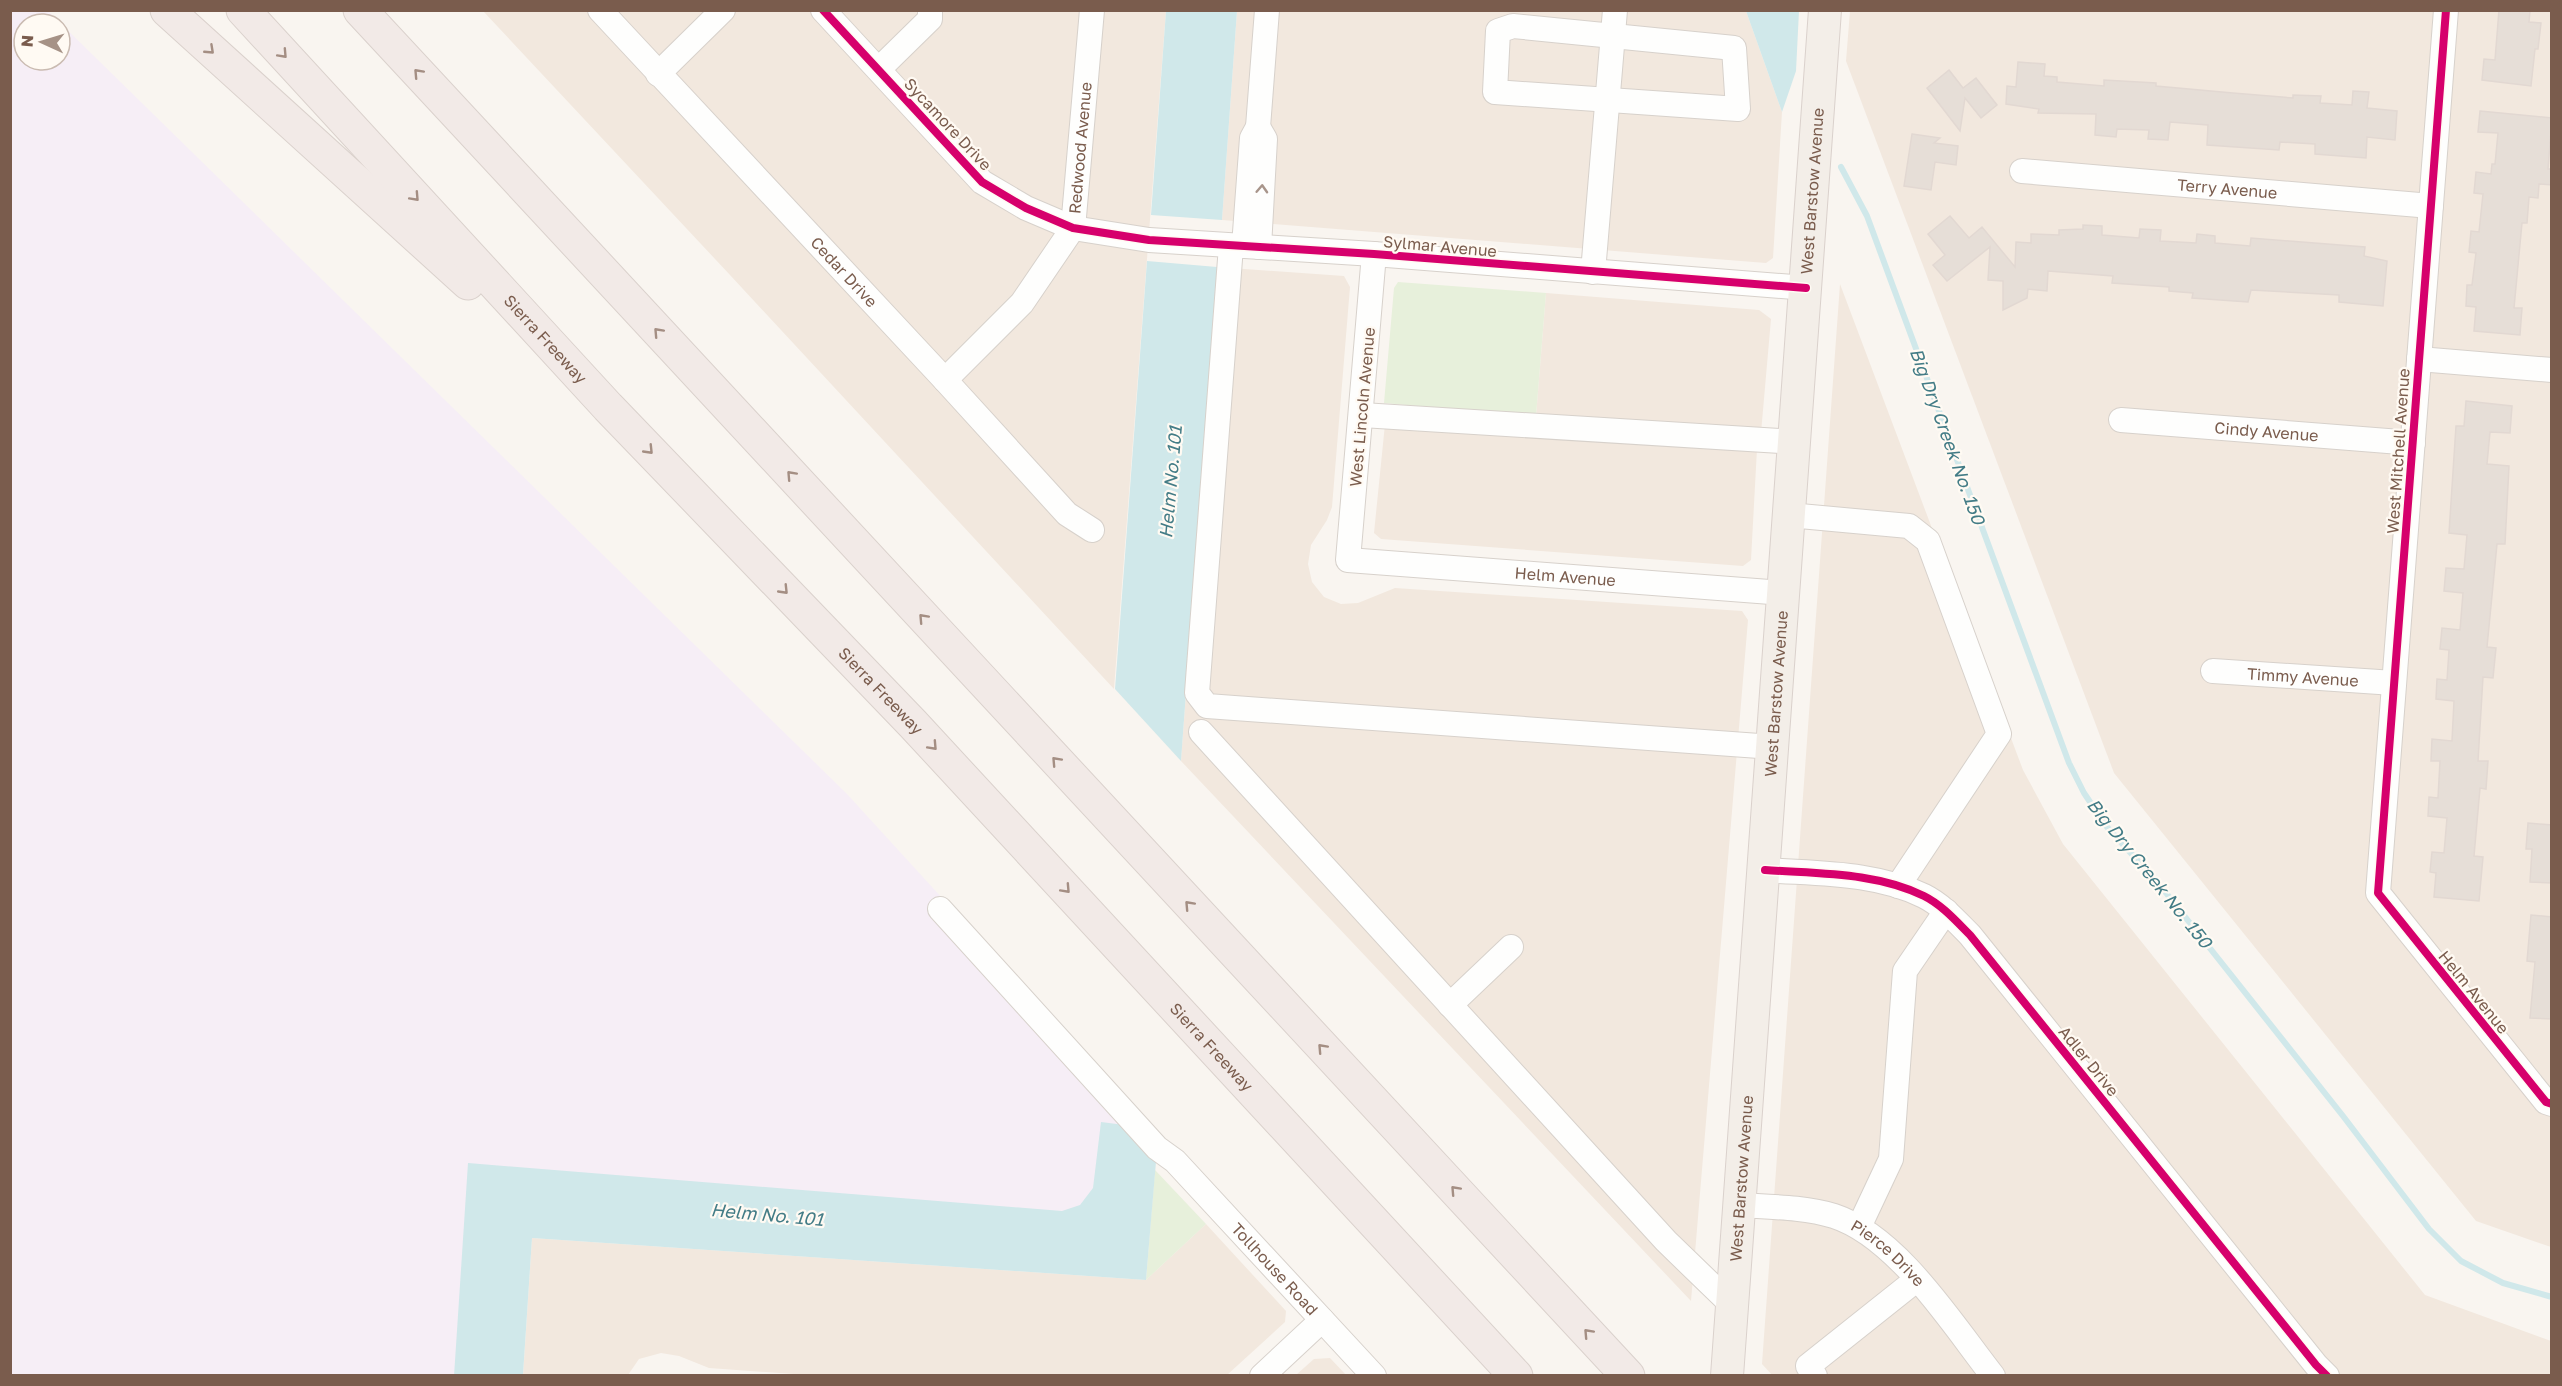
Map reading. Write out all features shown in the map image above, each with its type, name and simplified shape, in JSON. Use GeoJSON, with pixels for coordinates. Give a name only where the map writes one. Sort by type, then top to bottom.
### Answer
{"type":"FeatureCollection","features":[{"type":"Feature","properties":{"kind":"highway"},"geometry":{"type":"LineString","coordinates":[[167,10],[608,407]]}},
{"type":"Feature","properties":{"kind":"highway","name":"Sierra Freeway"},"geometry":{"type":"LineString","coordinates":[[243,10],[608,407],[913,724],[1516,1376]]}},
{"type":"Feature","properties":{"kind":"highway"},"geometry":{"type":"LineString","coordinates":[[360,10],[1628,1376]]}},
{"type":"Feature","properties":{"kind":"main road","name":"West Barstow Avenue"},"geometry":{"type":"LineString","coordinates":[[1727,1376],[1825,10]]}},
{"type":"Feature","properties":{"kind":"street","name":"Cedar Drive"},"geometry":{"type":"LineString","coordinates":[[600,10],[1067,514],[1092,530]]}},
{"type":"Feature","properties":{"kind":"street"},"geometry":{"type":"LineString","coordinates":[[658,74],[723,10]]}},
{"type":"Feature","properties":{"kind":"street","name":"Sycamore Drive"},"geometry":{"type":"LineString","coordinates":[[823,10],[982,182],[1026,208],[1073,228]]}},
{"type":"Feature","properties":{"kind":"street"},"geometry":{"type":"LineString","coordinates":[[879,69],[930,19],[930,10]]}},
{"type":"Feature","properties":{"kind":"street","name":"Redwood Avenue"},"geometry":{"type":"LineString","coordinates":[[945,380],[1022,303],[1073,228],[1092,10]]}},
{"type":"Feature","properties":{"kind":"street"},"geometry":{"type":"LineString","coordinates":[[1267,10],[1258,127],[1252,138],[1244,246],[1197,693],[1207,706],[1773,747]]}},
{"type":"Feature","properties":{"kind":"street"},"geometry":{"type":"LineString","coordinates":[[1586,272],[1604,27],[1616,10]]}},
{"type":"Feature","properties":{"kind":"street","name":"West Mitchell Avenue"},"geometry":{"type":"LineString","coordinates":[[2378,893],[2446,10]]}},
{"type":"Feature","properties":{"kind":"street"},"geometry":{"type":"LineString","coordinates":[[1513,26],[1604,27],[1734,48],[1738,109],[1600,98],[1495,92],[1498,31],[1513,26]]}},
{"type":"Feature","properties":{"kind":"street","name":"Terry Avenue"},"geometry":{"type":"LineString","coordinates":[[2022,171],[2431,206]]}},
{"type":"Feature","properties":{"kind":"street","name":"Sylmar Avenue"},"geometry":{"type":"LineString","coordinates":[[1073,228],[1116,237],[1374,254],[1806,288]]}},
{"type":"Feature","properties":{"kind":"street","name":"West Lincoln Avenue"},"geometry":{"type":"LineString","coordinates":[[1348,560],[1374,254]]}},
{"type":"Feature","properties":{"kind":"street"},"geometry":{"type":"LineString","coordinates":[[2419,359],[2552,370]]}},
{"type":"Feature","properties":{"kind":"street"},"geometry":{"type":"LineString","coordinates":[[1362,415],[1795,442]]}},
{"type":"Feature","properties":{"kind":"street","name":"Cindy Avenue"},"geometry":{"type":"LineString","coordinates":[[2121,420],[2412,443]]}},
{"type":"Feature","properties":{"kind":"street"},"geometry":{"type":"LineString","coordinates":[[1789,515],[1909,526],[1928,541],[1999,734],[1898,886]]}},
{"type":"Feature","properties":{"kind":"street","name":"Helm Avenue"},"geometry":{"type":"LineString","coordinates":[[1348,560],[1784,593]]}},
{"type":"Feature","properties":{"kind":"street","name":"Timmy Avenue"},"geometry":{"type":"LineString","coordinates":[[2213,671],[2394,683]]}},
{"type":"Feature","properties":{"kind":"street"},"geometry":{"type":"LineString","coordinates":[[1201,732],[1666,1241],[1732,1305]]}},
{"type":"Feature","properties":{"kind":"street","name":"Adler Drive"},"geometry":{"type":"LineString","coordinates":[[1765,870],[1853,876],[1898,886],[1925,897],[1946,911],[1970,934],[2327,1376]]}},
{"type":"Feature","properties":{"kind":"street","name":"Helm Avenue"},"geometry":{"type":"LineString","coordinates":[[2378,893],[2546,1102],[2552,1104]]}},
{"type":"Feature","properties":{"kind":"street","name":"Tollhouse Road"},"geometry":{"type":"LineString","coordinates":[[940,909],[1157,1148],[1175,1161],[1374,1376]]}},
{"type":"Feature","properties":{"kind":"street"},"geometry":{"type":"LineString","coordinates":[[1859,1227],[1891,1159],[1905,970],[1946,911]]}},
{"type":"Feature","properties":{"kind":"street"},"geometry":{"type":"LineString","coordinates":[[1450,1005],[1511,946]]}},
{"type":"Feature","properties":{"kind":"street","name":"Pierce Drive"},"geometry":{"type":"LineString","coordinates":[[1739,1205],[1833,1216],[1859,1227],[1887,1247],[1993,1376]]}},
{"type":"Feature","properties":{"kind":"street"},"geometry":{"type":"LineString","coordinates":[[1815,1376],[1808,1366],[1916,1280]]}},
{"type":"Feature","properties":{"kind":"street"},"geometry":{"type":"LineString","coordinates":[[1262,1376],[1323,1320]]}},
{"type":"Feature","properties":{"kind":"shaded area"},"geometry":{"type":"Polygon","coordinates":[[[10,11],[49,12],[12,12],[12,72],[72,72],[72,35],[847,794],[1158,1134],[1142,1275],[526,1236],[517,1375],[11,1375],[10,11]]]}},
{"type":"Feature","properties":{"kind":"shaded area"},"geometry":{"type":"Polygon","coordinates":[[[483,11],[1166,11],[1114,689],[730,275],[483,11]]]}},
{"type":"Feature","properties":{"kind":"shaded area"},"geometry":{"type":"Polygon","coordinates":[[[1237,11],[1746,11],[1782,112],[1773,258],[1766,263],[1222,220],[1237,11]]]}},
{"type":"Feature","properties":{"kind":"shaded area"},"geometry":{"type":"Polygon","coordinates":[[[1850,11],[2551,11],[2551,1247],[2476,1221],[2114,773],[1846,61],[1850,11]]]}},
{"type":"Feature","properties":{"kind":"shaded area"},"geometry":{"type":"Polygon","coordinates":[[[1217,267],[1344,276],[1350,287],[1332,507],[1327,520],[1311,545],[1308,564],[1312,582],[1324,597],[1341,604],[1358,603],[1395,588],[1742,611],[1748,620],[1691,1301],[1181,761],[1217,267]]]}},
{"type":"Feature","properties":{"kind":"shaded area"},"geometry":{"type":"Polygon","coordinates":[[[1840,284],[2023,770],[2063,844],[2425,1295],[2551,1341],[2551,1375],[1773,1376],[1762,1364],[1840,284]]]}},
{"type":"Feature","properties":{"kind":"shaded area"},"geometry":{"type":"Polygon","coordinates":[[[1546,293],[1759,310],[1771,319],[1761,433],[1536,416],[1546,293]]]}},
{"type":"Feature","properties":{"kind":"shaded area"},"geometry":{"type":"Polygon","coordinates":[[[1385,424],[1757,449],[1751,560],[1743,566],[1381,539],[1374,533],[1385,424]]]}},
{"type":"Feature","properties":{"kind":"shaded area"},"geometry":{"type":"Polygon","coordinates":[[[1206,1224],[1286,1311],[1285,1322],[1227,1375],[808,1375],[709,1368],[679,1356],[661,1353],[639,1359],[628,1375],[523,1376],[532,1238],[1146,1280],[1206,1224]]]}},
{"type":"Feature","properties":{"kind":"shaded area"},"geometry":{"type":"Polygon","coordinates":[[[1330,1358],[1346,1375],[1296,1375],[1314,1359],[1330,1358]]]}},
{"type":"Feature","properties":{"kind":"green space"},"geometry":{"type":"Polygon","coordinates":[[[1398,282],[1546,293],[1536,416],[1384,403],[1394,288],[1398,282]]]}},
{"type":"Feature","properties":{"kind":"green space"},"geometry":{"type":"Polygon","coordinates":[[[1155,1170],[1206,1224],[1146,1280],[1155,1170]]]}},
{"type":"Feature","properties":{"kind":"water"},"geometry":{"type":"Polygon","coordinates":[[[1166,11],[1237,11],[1222,220],[1151,215],[1166,11]]]}},
{"type":"Feature","properties":{"kind":"water"},"geometry":{"type":"Polygon","coordinates":[[[1746,11],[1799,11],[1796,71],[1782,112],[1746,11]]]}},
{"type":"Feature","properties":{"kind":"water","name":"Helm No. 101"},"geometry":{"type":"Polygon","coordinates":[[[1147,261],[1217,267],[1181,761],[1115,689],[1147,261]]]}},
{"type":"Feature","properties":{"kind":"water","name":"Helm No. 101"},"geometry":{"type":"Polygon","coordinates":[[[1101,1122],[1148,1128],[1158,1138],[1146,1280],[532,1238],[523,1375],[454,1376],[468,1163],[1062,1211],[1080,1205],[1093,1188],[1101,1122]]]}},
{"type":"Feature","properties":{"kind":"building"},"geometry":{"type":"Polygon","coordinates":[[[2499,10],[2530,10],[2529,22],[2541,23],[2538,49],[2535,49],[2531,86],[2482,80],[2484,59],[2495,60],[2499,10]]]}},
{"type":"Feature","properties":{"kind":"building"},"geometry":{"type":"Polygon","coordinates":[[[2018,62],[2045,64],[2044,76],[2057,77],[2057,82],[2104,86],[2104,80],[2156,83],[2156,86],[2293,98],[2293,95],[2321,96],[2320,103],[2352,105],[2353,91],[2369,92],[2367,108],[2397,111],[2395,140],[2367,137],[2366,158],[2315,154],[2315,144],[2280,142],[2279,150],[2207,145],[2208,125],[2170,122],[2168,140],[2148,139],[2149,130],[2117,129],[2116,137],[2095,135],[2096,114],[2038,113],[2039,109],[2006,104],[2007,86],[2016,87],[2018,62]]]}},
{"type":"Feature","properties":{"kind":"building"},"geometry":{"type":"Polygon","coordinates":[[[1949,70],[1963,88],[1976,78],[1997,105],[1981,118],[1965,98],[1960,131],[1927,88],[1949,70]]]}},
{"type":"Feature","properties":{"kind":"building"},"geometry":{"type":"Polygon","coordinates":[[[2480,111],[2552,118],[2548,169],[2552,169],[2552,185],[2539,184],[2538,198],[2529,197],[2527,223],[2522,223],[2514,308],[2522,308],[2520,335],[2474,331],[2476,307],[2466,306],[2467,285],[2472,285],[2476,253],[2469,252],[2471,231],[2479,232],[2483,194],[2474,193],[2476,172],[2491,174],[2492,164],[2495,164],[2498,133],[2478,132],[2480,111]]]}},
{"type":"Feature","properties":{"kind":"building"},"geometry":{"type":"Polygon","coordinates":[[[1912,134],[1940,138],[1934,143],[1958,146],[1956,165],[1935,162],[1931,190],[1904,186],[1912,134]]]}},
{"type":"Feature","properties":{"kind":"building"},"geometry":{"type":"Polygon","coordinates":[[[1950,216],[1969,238],[1982,227],[2015,267],[2016,242],[2031,243],[2031,234],[2059,235],[2059,230],[2083,229],[2083,225],[2102,226],[2102,235],[2139,238],[2140,229],[2161,230],[2160,241],[2196,243],[2197,234],[2215,236],[2215,243],[2250,246],[2251,238],[2365,247],[2364,256],[2387,261],[2383,306],[2339,302],[2339,295],[2251,290],[2248,302],[2192,298],[2193,293],[2169,291],[2169,287],[2112,283],[2113,276],[2048,271],[2047,291],[2028,289],[2027,298],[2003,310],[2003,281],[1988,280],[1990,247],[1947,281],[1933,265],[1945,255],[1928,234],[1950,216]]]}},
{"type":"Feature","properties":{"kind":"building"},"geometry":{"type":"Polygon","coordinates":[[[2466,401],[2512,406],[2510,433],[2490,432],[2487,464],[2509,466],[2505,544],[2497,544],[2487,647],[2496,648],[2493,678],[2483,677],[2478,761],[2488,761],[2486,789],[2480,788],[2474,856],[2483,857],[2479,901],[2434,897],[2436,873],[2430,872],[2432,852],[2444,853],[2447,818],[2428,816],[2429,797],[2438,798],[2440,761],[2431,761],[2432,739],[2452,741],[2454,701],[2436,699],[2437,679],[2447,680],[2449,650],[2440,649],[2442,628],[2460,630],[2463,593],[2444,591],[2446,568],[2464,569],[2467,535],[2449,533],[2456,426],[2464,426],[2466,401]]]}},
{"type":"Feature","properties":{"kind":"building"},"geometry":{"type":"Polygon","coordinates":[[[2528,823],[2552,825],[2552,883],[2530,882],[2532,849],[2526,849],[2528,823]]]}},
{"type":"Feature","properties":{"kind":"building"},"geometry":{"type":"Polygon","coordinates":[[[2531,915],[2552,917],[2552,1019],[2530,1018],[2535,962],[2527,961],[2531,915]]]}},
{"type":"Feature","properties":{"kind":"waterway","name":"Big Dry Creek No. 150"},"geometry":{"type":"LineString","coordinates":[[1841,167],[1867,216],[2069,763],[2084,793],[2107,827],[2159,884],[2343,1116],[2429,1229],[2461,1261],[2503,1283],[2552,1297]]}},
{"type":"Feature","properties":{"kind":"cycle path"},"geometry":{"type":"LineString","coordinates":[[823,10],[982,182],[1026,208],[1073,228],[1149,240],[1374,254],[1806,288]]}},
{"type":"Feature","properties":{"kind":"cycle path"},"geometry":{"type":"LineString","coordinates":[[2446,10],[2378,893],[2546,1102],[2552,1104]]}},
{"type":"Feature","properties":{"kind":"cycle path"},"geometry":{"type":"LineString","coordinates":[[1765,870],[1826,874],[1886,882],[1924,896],[1949,914],[1970,935],[2327,1376]]}}]}
